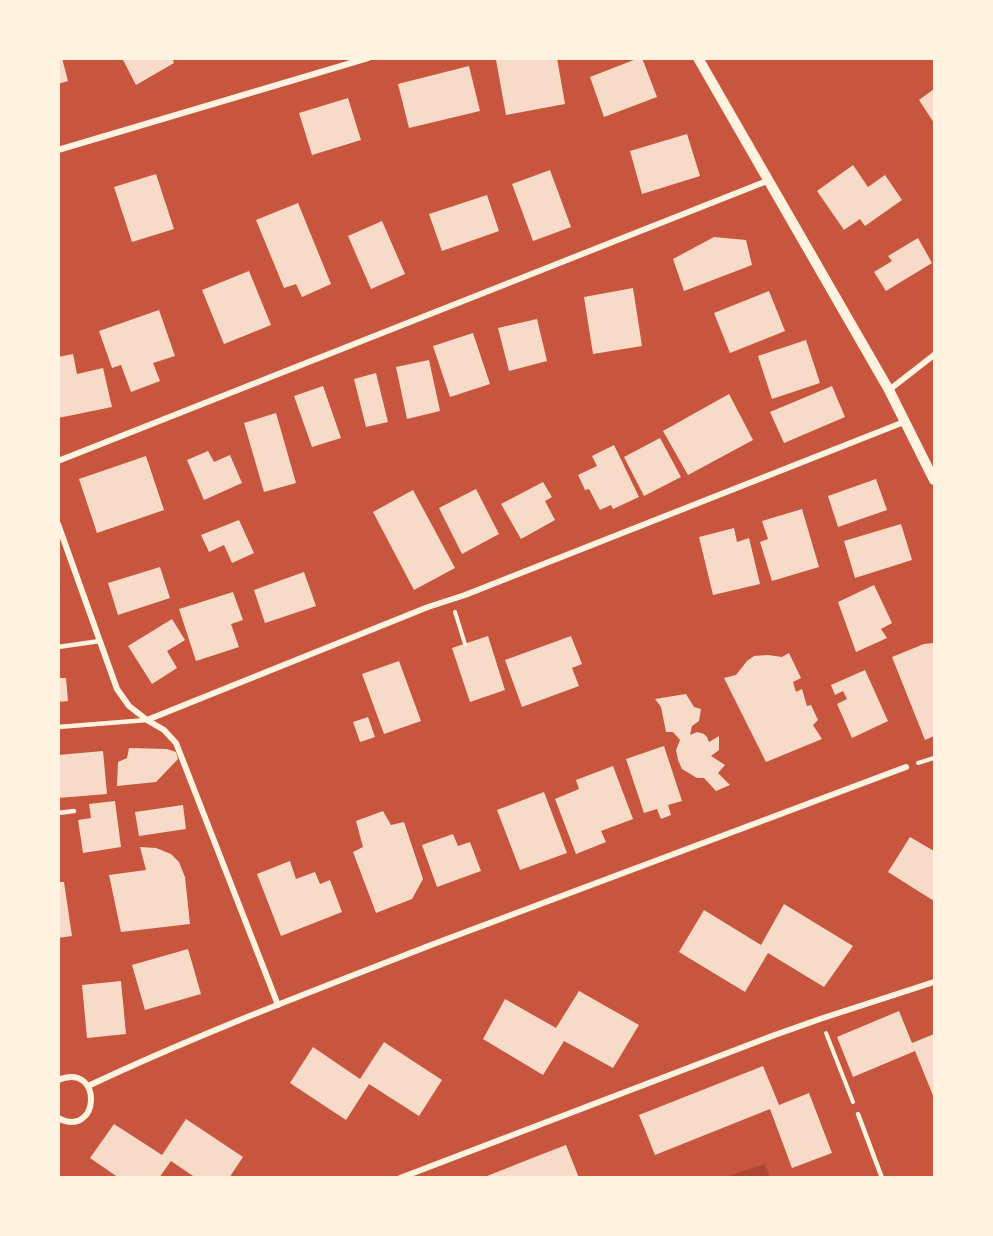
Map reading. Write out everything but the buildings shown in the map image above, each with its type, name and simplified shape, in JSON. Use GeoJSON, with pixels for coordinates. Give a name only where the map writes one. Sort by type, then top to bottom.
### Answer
{"type":"FeatureCollection","features":[{"type":"Feature","properties":{"kind":"street"},"geometry":{"type":"LineString","coordinates":[[58,150],[368,58]]}},
{"type":"Feature","properties":{"kind":"street"},"geometry":{"type":"LineString","coordinates":[[698,58],[888,390],[934,480]]}},
{"type":"Feature","properties":{"kind":"street"},"geometry":{"type":"LineString","coordinates":[[58,461],[767,181]]}},
{"type":"Feature","properties":{"kind":"street"},"geometry":{"type":"LineString","coordinates":[[888,390],[934,355]]}},
{"type":"Feature","properties":{"kind":"street"},"geometry":{"type":"LineString","coordinates":[[147,720],[904,422]]}},
{"type":"Feature","properties":{"kind":"street"},"geometry":{"type":"LineString","coordinates":[[58,524],[117,689],[129,706],[164,730],[176,743],[278,1005]]}},
{"type":"Feature","properties":{"kind":"street"},"geometry":{"type":"LineString","coordinates":[[88,1086],[153,1056],[278,1005],[678,851],[906,767]]}},
{"type":"Feature","properties":{"kind":"street"},"geometry":{"type":"LineString","coordinates":[[400,1178],[820,1019],[934,982]]}},
{"type":"Feature","properties":{"kind":"street"},"geometry":{"type":"LineString","coordinates":[[58,1080],[74,1077],[82,1081],[88,1086],[92,1101],[86,1115],[80,1120],[72,1122],[59,1120]]}},
{"type":"Feature","properties":{"kind":"lane"},"geometry":{"type":"LineString","coordinates":[[58,647],[100,641]]}},
{"type":"Feature","properties":{"kind":"lane"},"geometry":{"type":"LineString","coordinates":[[58,727],[147,720]]}},
{"type":"Feature","properties":{"kind":"lane"},"geometry":{"type":"LineString","coordinates":[[58,813],[74,811]]}},
{"type":"Feature","properties":{"kind":"lane"},"geometry":{"type":"LineString","coordinates":[[858,1114],[882,1178]]}},
{"type":"Feature","properties":{"kind":"path"},"geometry":{"type":"LineString","coordinates":[[450,600],[465,644]]}},
{"type":"Feature","properties":{"kind":"path"},"geometry":{"type":"LineString","coordinates":[[820,1019],[858,1114]]}},
{"type":"Feature","properties":{"kind":"shaded area"},"geometry":{"type":"Polygon","coordinates":[[[765,1164],[770,1177],[725,1177],[765,1164]]]}}]}
